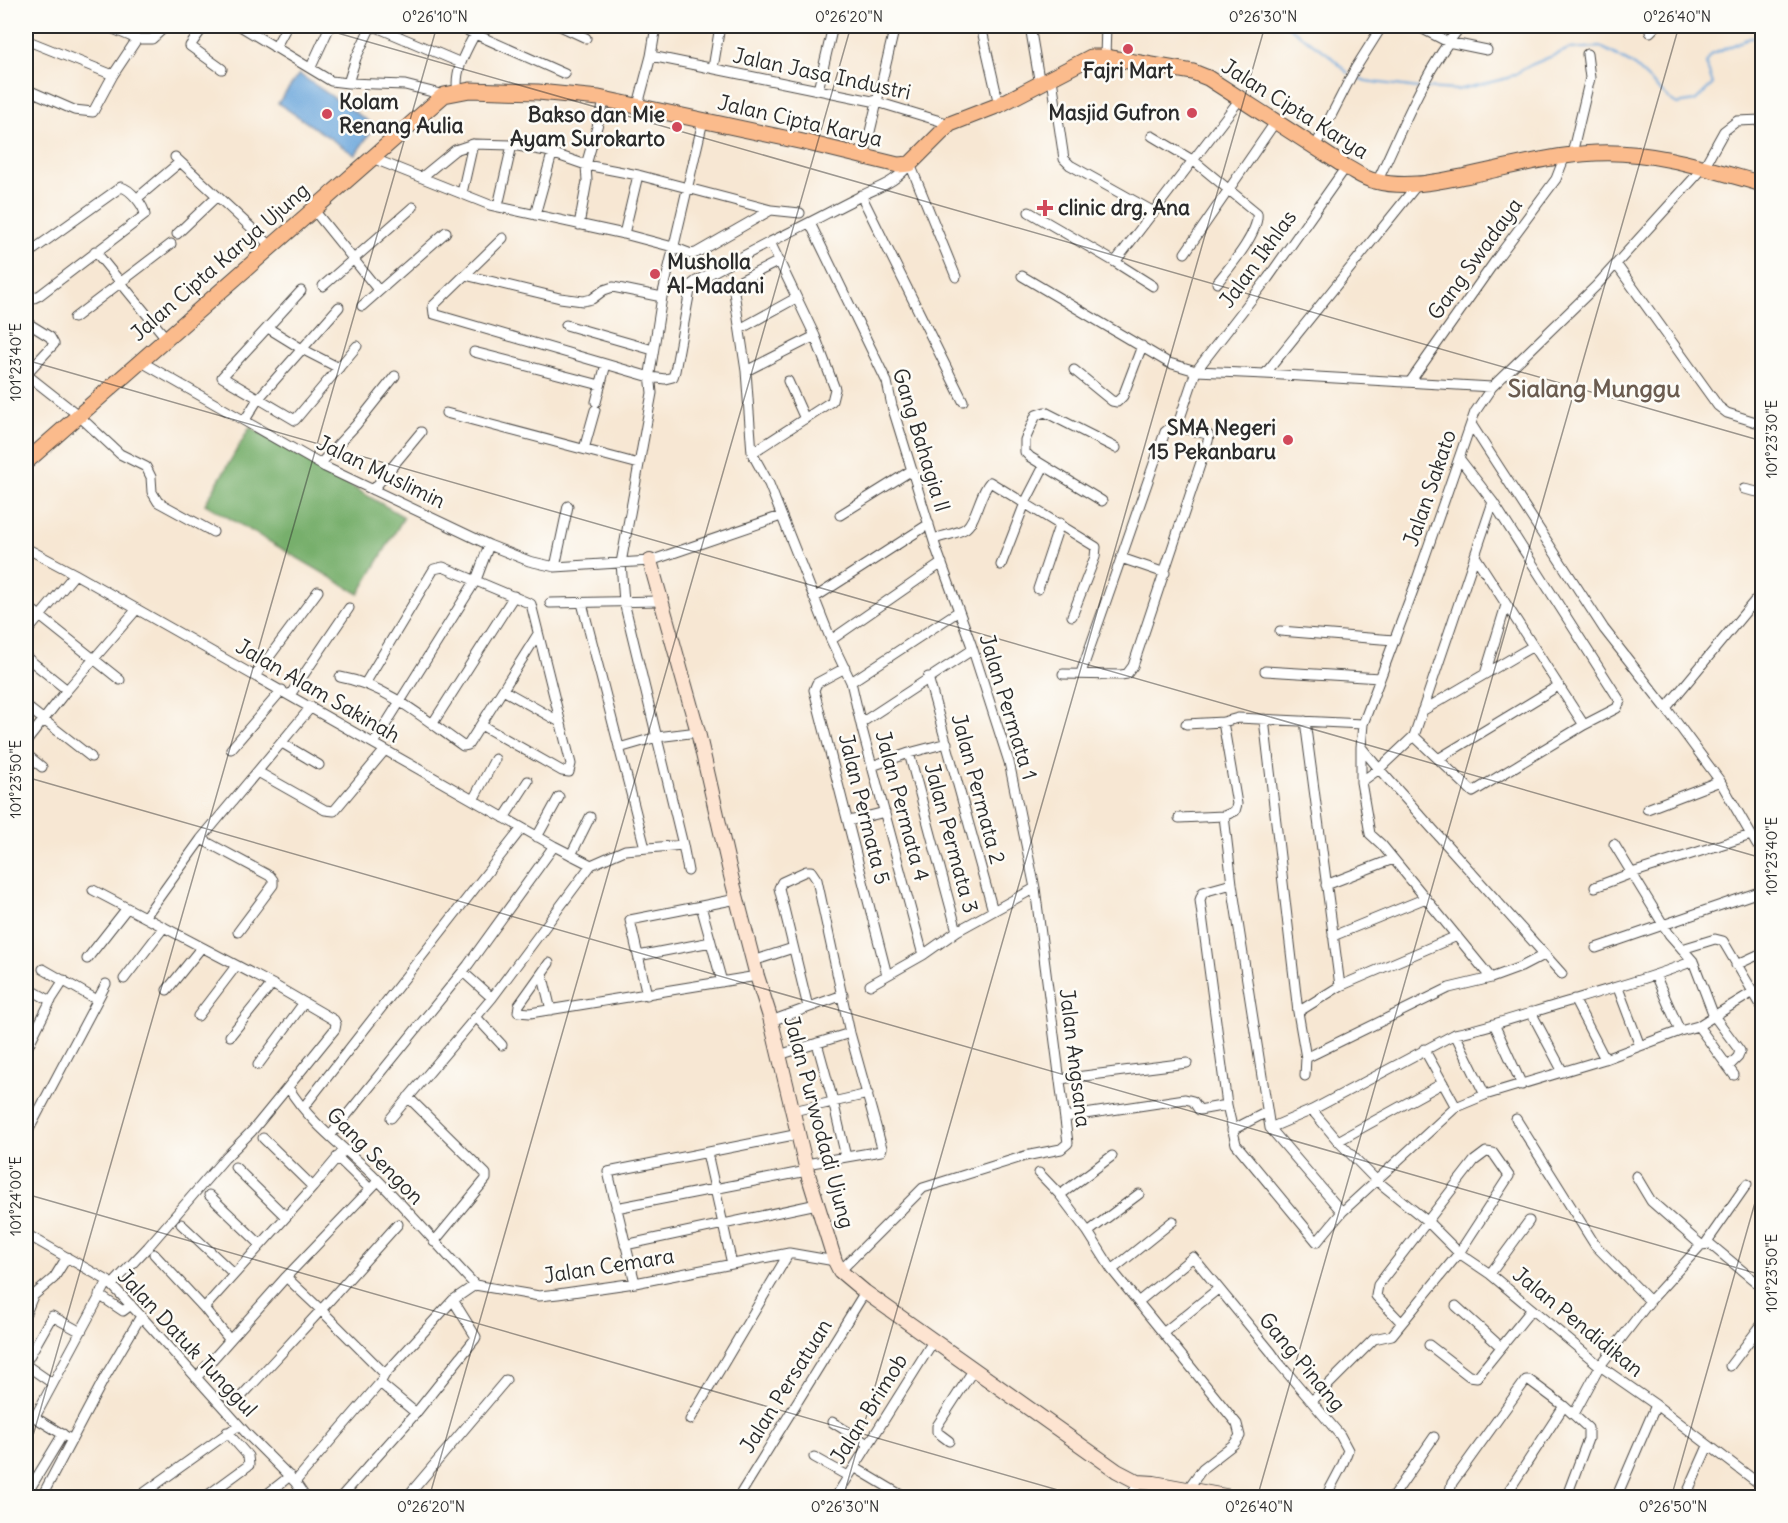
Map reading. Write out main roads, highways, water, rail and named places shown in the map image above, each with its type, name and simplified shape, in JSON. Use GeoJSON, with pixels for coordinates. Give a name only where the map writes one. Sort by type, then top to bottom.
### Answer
{"type":"FeatureCollection","features":[{"type":"Feature","properties":{"kind":"main road","name":"Jalan Cipta Karya"},"geometry":{"type":"LineString","coordinates":[[451,94],[470,90],[538,92],[604,99],[898,165],[910,164],[950,124],[999,105],[1091,57],[1105,57],[1192,72],[1208,78],[1346,167],[1366,179],[1377,182],[1417,185],[1569,155],[1599,152],[1646,155],[1704,167],[1762,184]]}},
{"type":"Feature","properties":{"kind":"main road","name":"Jalan Cipta Karya Ujung"},"geometry":{"type":"LineString","coordinates":[[26,462],[313,209],[451,94]]}},
{"type":"Feature","properties":{"kind":"water","name":"Kolam Renang Aulia"},"geometry":{"type":"Polygon","coordinates":[[[299,74],[375,126],[355,155],[278,103],[299,74]]]}},
{"type":"Feature","properties":{"kind":"waterway"},"geometry":{"type":"LineString","coordinates":[[1287,26],[1328,54],[1348,73]]}},
{"type":"Feature","properties":{"kind":"waterway"},"geometry":{"type":"LineString","coordinates":[[1424,88],[1457,90],[1508,78],[1531,65],[1569,49],[1601,47],[1632,64],[1677,104],[1695,101],[1713,84],[1706,64],[1711,55],[1749,38],[1762,37]]}},
{"type":"Feature","properties":{"kind":"waterway"},"geometry":{"type":"LineString","coordinates":[[1353,76],[1366,81],[1418,88]]}},
{"type":"Feature","properties":{"kind":"place","name":"Fajri Mart"},"geometry":{"type":"Point","coordinates":[1128,49]}},
{"type":"Feature","properties":{"kind":"place","name":"Masjid Gufron"},"geometry":{"type":"Point","coordinates":[1192,113]}},
{"type":"Feature","properties":{"kind":"place","name":"Kolam Renang Aulia"},"geometry":{"type":"Point","coordinates":[327,114]}},
{"type":"Feature","properties":{"kind":"place","name":"Bakso dan Mie Ayam Surokarto"},"geometry":{"type":"Point","coordinates":[677,127]}},
{"type":"Feature","properties":{"kind":"place","name":"clinic drg. Ana"},"geometry":{"type":"Point","coordinates":[1045,208]}},
{"type":"Feature","properties":{"kind":"place","name":"Musholla Al-Madani"},"geometry":{"type":"Point","coordinates":[655,274]}},
{"type":"Feature","properties":{"kind":"place","name":"SMA Negeri 15 Pekanbaru"},"geometry":{"type":"Point","coordinates":[1288,440]}},
{"type":"Feature","properties":{"kind":"district","name":"Sialang Munggu"},"geometry":{"type":"Point","coordinates":[1594,389]}}]}
